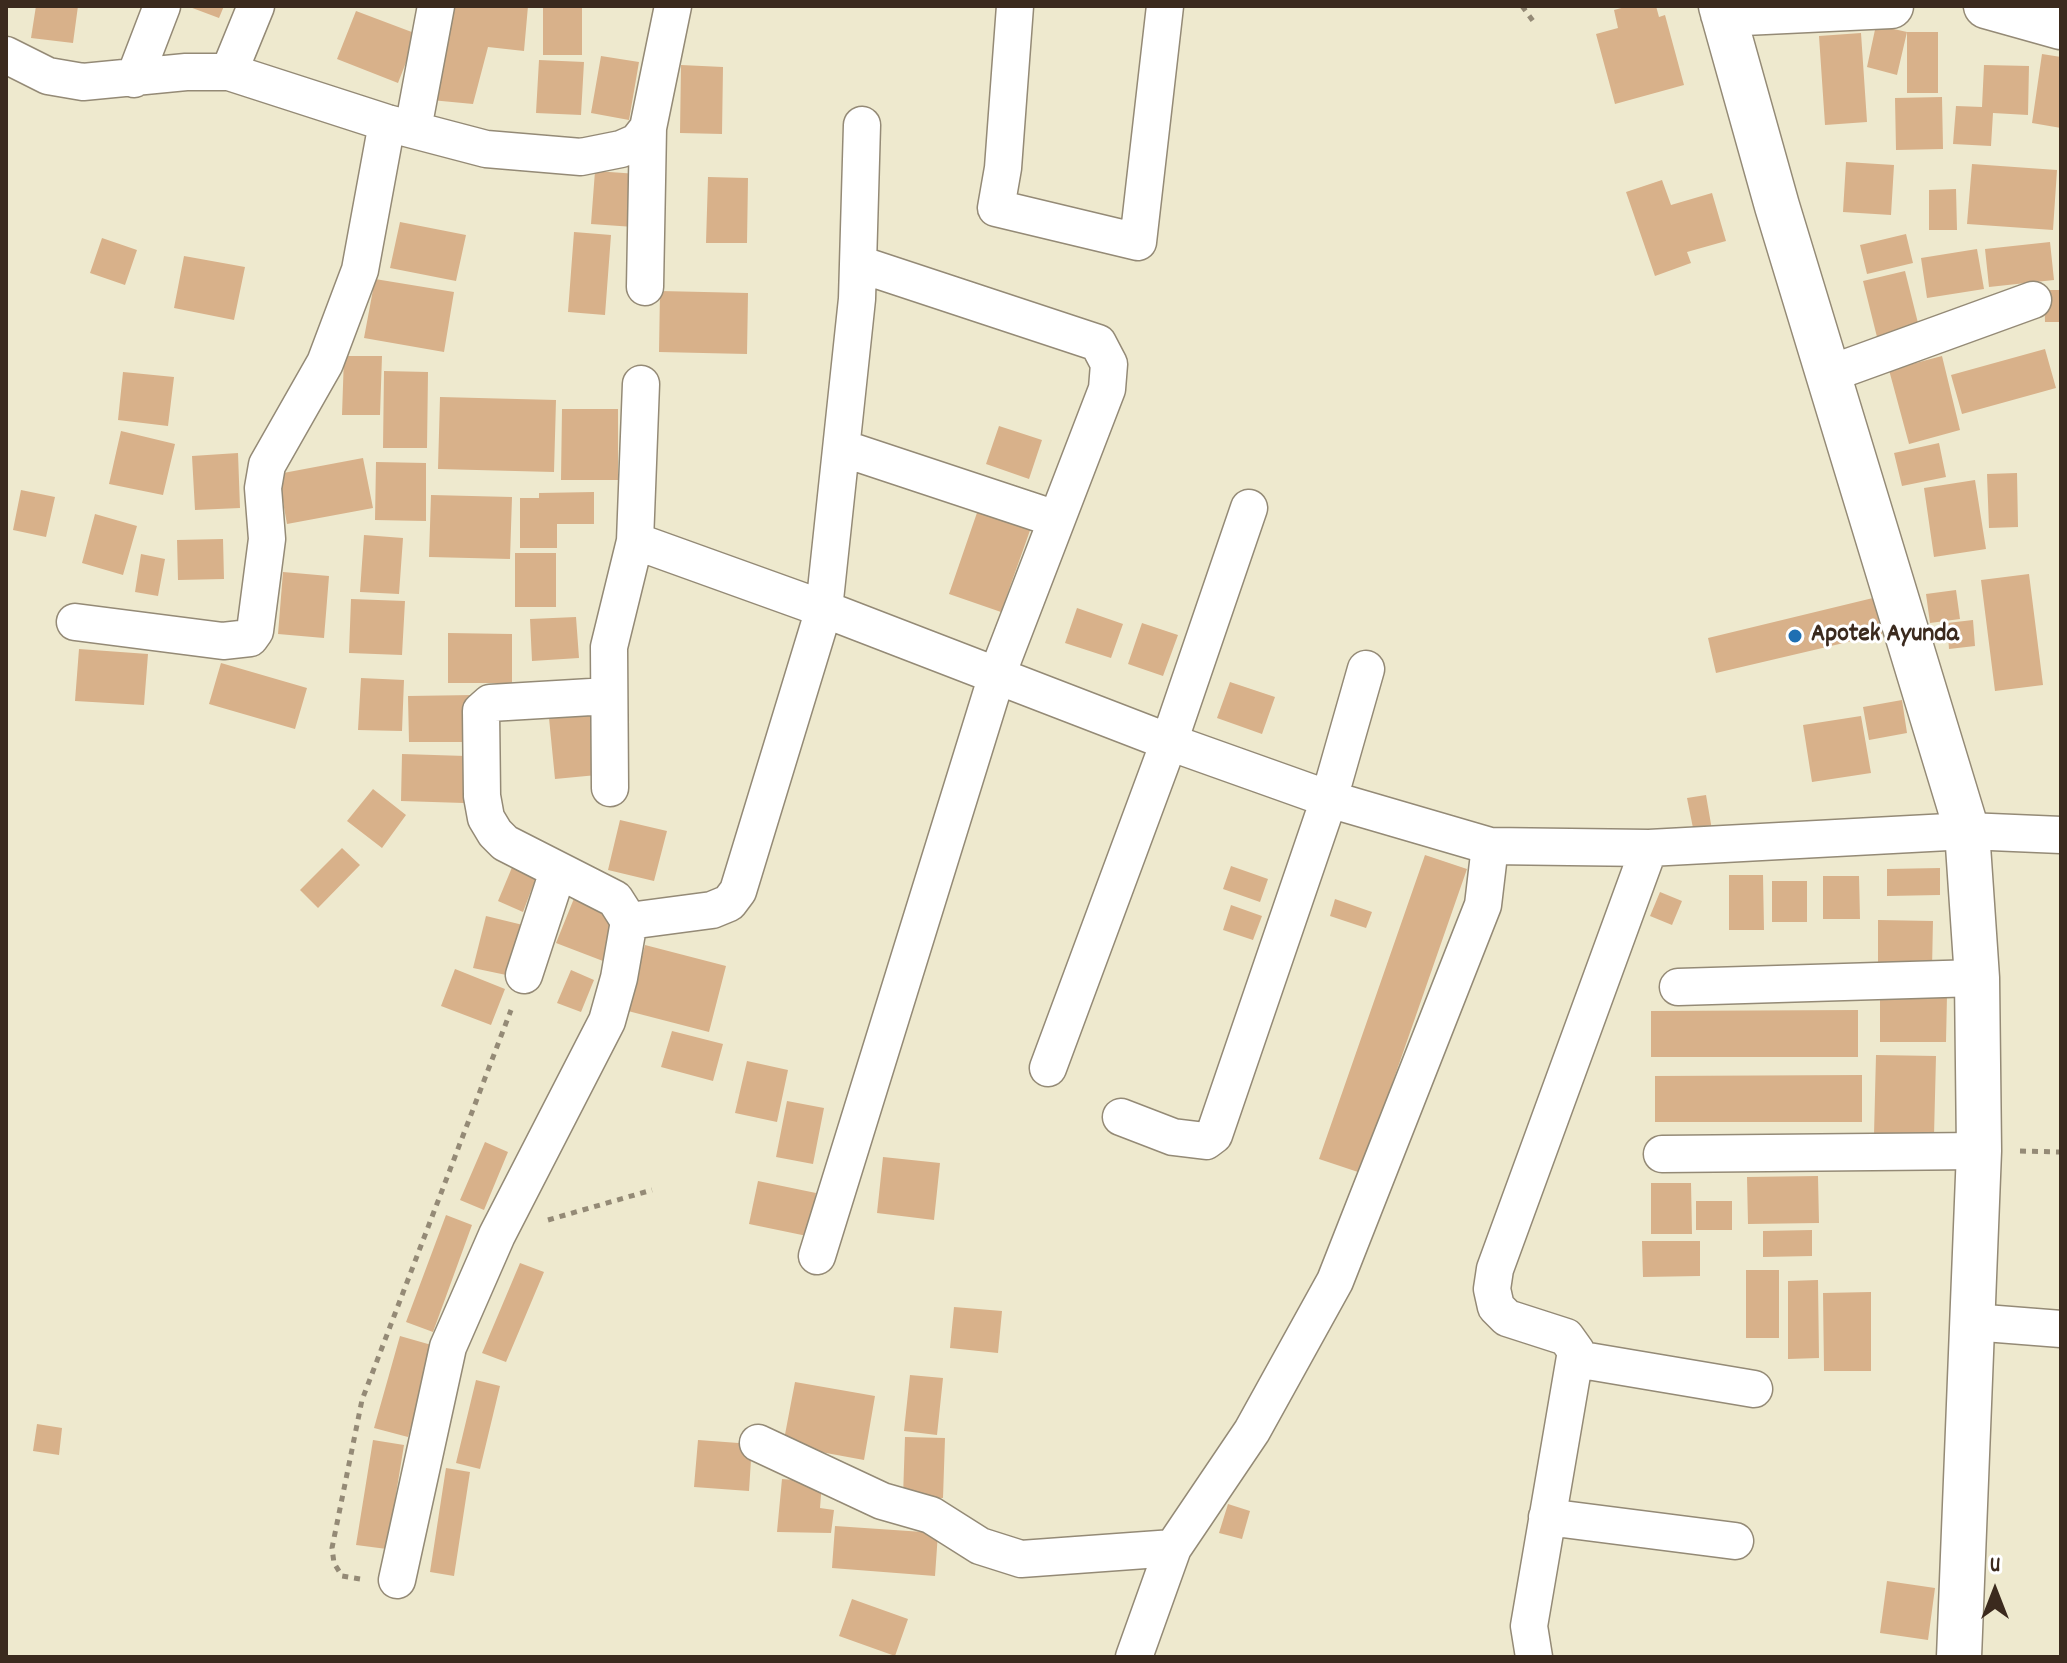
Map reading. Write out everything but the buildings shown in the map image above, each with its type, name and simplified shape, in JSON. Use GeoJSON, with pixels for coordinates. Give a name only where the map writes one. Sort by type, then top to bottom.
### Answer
{"type":"FeatureCollection","features":[{"type":"Feature","properties":{"kind":"street"},"geometry":{"type":"LineString","coordinates":[[134,79],[162,6]]}},
{"type":"Feature","properties":{"kind":"street"},"geometry":{"type":"LineString","coordinates":[[229,72],[256,6]]}},
{"type":"Feature","properties":{"kind":"street"},"geometry":{"type":"LineString","coordinates":[[75,622],[223,641],[250,638],[255,631],[267,539],[263,488],[267,465],[325,363],[355,282],[436,6]]}},
{"type":"Feature","properties":{"kind":"street"},"geometry":{"type":"LineString","coordinates":[[645,287],[648,128],[673,6]]}},
{"type":"Feature","properties":{"kind":"street"},"geometry":{"type":"LineString","coordinates":[[1015,6],[1003,168],[996,208],[1138,242],[1165,6]]}},
{"type":"Feature","properties":{"kind":"street"},"geometry":{"type":"LineString","coordinates":[[1891,6],[1722,10],[1967,831],[1977,978],[1979,1151],[1959,1657]]}},
{"type":"Feature","properties":{"kind":"street"},"geometry":{"type":"LineString","coordinates":[[1986,6],[2061,27]]}},
{"type":"Feature","properties":{"kind":"street"},"geometry":{"type":"LineString","coordinates":[[6,55],[48,76],[83,82],[186,72],[229,72],[400,126],[486,149],[581,157],[605,154],[637,142],[648,128]]}},
{"type":"Feature","properties":{"kind":"street"},"geometry":{"type":"LineString","coordinates":[[629,921],[712,910],[729,903],[738,891],[824,609],[859,264],[862,125]]}},
{"type":"Feature","properties":{"kind":"street"},"geometry":{"type":"LineString","coordinates":[[817,1256],[997,675],[1107,389],[1109,364],[1105,351],[1098,343],[859,264]]}},
{"type":"Feature","properties":{"kind":"street"},"geometry":{"type":"LineString","coordinates":[[1829,374],[2033,300]]}},
{"type":"Feature","properties":{"kind":"street"},"geometry":{"type":"LineString","coordinates":[[610,788],[608,696],[611,635],[635,541],[641,384]]}},
{"type":"Feature","properties":{"kind":"street"},"geometry":{"type":"LineString","coordinates":[[842,448],[1056,519]]}},
{"type":"Feature","properties":{"kind":"street"},"geometry":{"type":"LineString","coordinates":[[1048,1068],[1169,742],[1249,508]]}},
{"type":"Feature","properties":{"kind":"street"},"geometry":{"type":"LineString","coordinates":[[635,541],[1329,799],[1512,848],[1649,848],[1967,831],[2061,835]]}},
{"type":"Feature","properties":{"kind":"street"},"geometry":{"type":"LineString","coordinates":[[1121,1117],[1173,1137],[1206,1141],[1214,1135],[1329,799],[1366,669]]}},
{"type":"Feature","properties":{"kind":"street"},"geometry":{"type":"LineString","coordinates":[[397,1580],[448,1347],[497,1235],[607,1021],[619,978],[629,921],[615,899],[505,843],[486,818],[482,796],[481,711],[490,703],[608,696]]}},
{"type":"Feature","properties":{"kind":"street"},"geometry":{"type":"LineString","coordinates":[[1134,1657],[1173,1548],[1252,1431],[1335,1281],[1487,894],[1512,848]]}},
{"type":"Feature","properties":{"kind":"street"},"geometry":{"type":"LineString","coordinates":[[1534,1657],[1529,1626],[1576,1351],[1566,1337],[1507,1318],[1496,1307],[1492,1289],[1495,1269],[1649,848]]}},
{"type":"Feature","properties":{"kind":"street"},"geometry":{"type":"LineString","coordinates":[[524,975],[558,871]]}},
{"type":"Feature","properties":{"kind":"street"},"geometry":{"type":"LineString","coordinates":[[1678,987],[1977,978]]}},
{"type":"Feature","properties":{"kind":"street"},"geometry":{"type":"LineString","coordinates":[[1662,1154],[1979,1151]]}},
{"type":"Feature","properties":{"kind":"street"},"geometry":{"type":"LineString","coordinates":[[1972,1322],[2061,1329]]}},
{"type":"Feature","properties":{"kind":"street"},"geometry":{"type":"LineString","coordinates":[[1576,1359],[1754,1389]]}},
{"type":"Feature","properties":{"kind":"street"},"geometry":{"type":"LineString","coordinates":[[758,1443],[882,1501],[931,1515],[980,1546],[1021,1559],[1074,1558],[1173,1548]]}},
{"type":"Feature","properties":{"kind":"street"},"geometry":{"type":"LineString","coordinates":[[1547,1517],[1735,1541]]}},
{"type":"Feature","properties":{"kind":"path"},"geometry":{"type":"LineString","coordinates":[[1522,6],[1536,25]]}},
{"type":"Feature","properties":{"kind":"path"},"geometry":{"type":"LineString","coordinates":[[397,1580],[383,1582],[342,1576],[334,1563],[332,1548],[362,1400],[524,975]]}},
{"type":"Feature","properties":{"kind":"path"},"geometry":{"type":"LineString","coordinates":[[497,1235],[652,1190]]}},
{"type":"Feature","properties":{"kind":"place","name":"Apotek Ayunda"},"geometry":{"type":"Point","coordinates":[1795,636]}}]}
